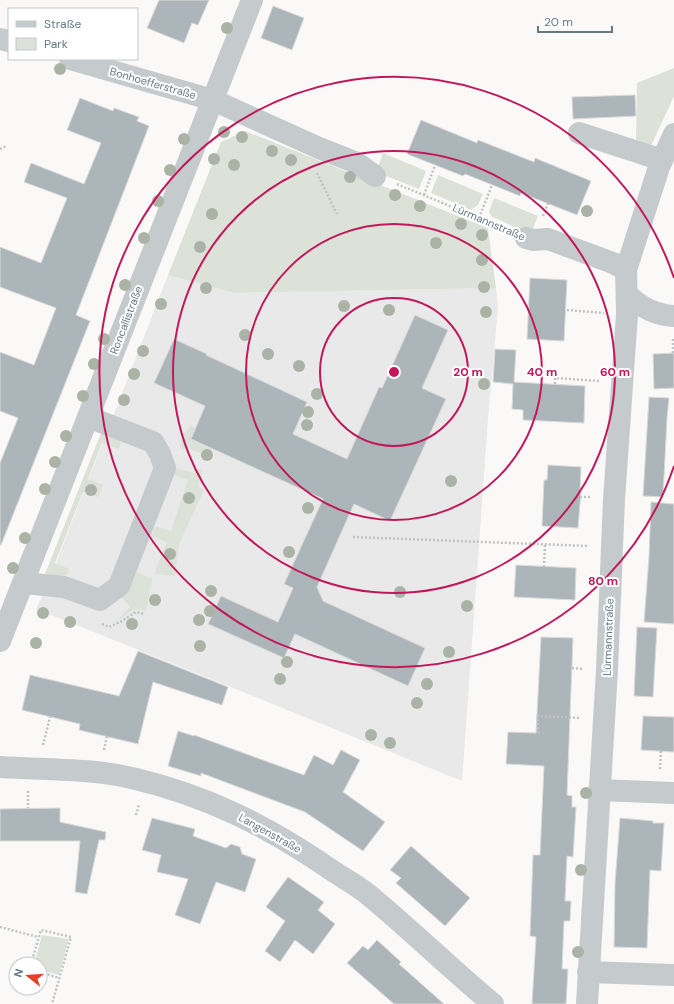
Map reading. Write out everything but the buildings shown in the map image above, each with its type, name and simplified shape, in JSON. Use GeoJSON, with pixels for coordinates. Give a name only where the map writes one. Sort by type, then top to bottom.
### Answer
{"type":"FeatureCollection","features":[{"type":"Feature","properties":{"kind":"street","name":"Roncallistraße"},"geometry":{"type":"LineString","coordinates":[[0,641],[252,0]]}},
{"type":"Feature","properties":{"kind":"street","name":"Bonhoefferstraße"},"geometry":{"type":"LineString","coordinates":[[73,60],[213,100],[319,148],[357,163],[375,176]]}},
{"type":"Feature","properties":{"kind":"street"},"geometry":{"type":"LineString","coordinates":[[579,133],[662,160]]}},
{"type":"Feature","properties":{"kind":"street","name":"Lürmannstraße"},"geometry":{"type":"LineString","coordinates":[[587,1004],[604,719],[611,547],[627,304],[626,270],[662,160],[674,134]]}},
{"type":"Feature","properties":{"kind":"street","name":"Lürmannstraße"},"geometry":{"type":"LineString","coordinates":[[526,238],[533,240],[548,239],[613,263],[626,270]]}},
{"type":"Feature","properties":{"kind":"street"},"geometry":{"type":"LineString","coordinates":[[627,304],[636,302],[645,308],[662,315],[674,316]]}},
{"type":"Feature","properties":{"kind":"street"},"geometry":{"type":"LineString","coordinates":[[24,583],[64,587],[100,600],[119,586],[165,468],[160,454],[153,442],[88,417]]}},
{"type":"Feature","properties":{"kind":"street","name":"Langenstraße"},"geometry":{"type":"LineString","coordinates":[[0,767],[95,772],[135,778],[181,792],[222,807],[294,844],[368,895],[493,1004]]}},
{"type":"Feature","properties":{"kind":"street"},"geometry":{"type":"LineString","coordinates":[[599,790],[674,793]]}},
{"type":"Feature","properties":{"kind":"street"},"geometry":{"type":"LineString","coordinates":[[588,972],[674,975]]}},
{"type":"Feature","properties":{"kind":"path"},"geometry":{"type":"LineString","coordinates":[[0,149],[6,146]]}},
{"type":"Feature","properties":{"kind":"path"},"geometry":{"type":"LineString","coordinates":[[319,148],[313,166],[337,214]]}},
{"type":"Feature","properties":{"kind":"path"},"geometry":{"type":"LineString","coordinates":[[424,195],[435,165]]}},
{"type":"Feature","properties":{"kind":"path","name":"Lürmannstraße"},"geometry":{"type":"LineString","coordinates":[[375,176],[526,238]]}},
{"type":"Feature","properties":{"kind":"path"},"geometry":{"type":"LineString","coordinates":[[478,218],[492,185]]}},
{"type":"Feature","properties":{"kind":"path"},"geometry":{"type":"LineString","coordinates":[[567,310],[627,304]]}},
{"type":"Feature","properties":{"kind":"path"},"geometry":{"type":"LineString","coordinates":[[555,384],[555,378],[622,382]]}},
{"type":"Feature","properties":{"kind":"path"},"geometry":{"type":"LineString","coordinates":[[354,537],[611,547]]}},
{"type":"Feature","properties":{"kind":"path"},"geometry":{"type":"LineString","coordinates":[[544,567],[545,545]]}},
{"type":"Feature","properties":{"kind":"path"},"geometry":{"type":"LineString","coordinates":[[538,733],[538,716],[604,719]]}},
{"type":"Feature","properties":{"kind":"path"},"geometry":{"type":"LineString","coordinates":[[38,769],[50,717]]}},
{"type":"Feature","properties":{"kind":"path"},"geometry":{"type":"LineString","coordinates":[[0,927],[38,937]]}},
{"type":"Feature","properties":{"kind":"path"},"geometry":{"type":"LineString","coordinates":[[33,956],[40,930],[71,937],[52,1004]]}},
{"type":"Feature","properties":{"kind":"path"},"geometry":{"type":"LineString","coordinates":[[48,975],[59,978]]}},
{"type":"Feature","properties":{"kind":"shaded area"},"geometry":{"type":"Polygon","coordinates":[[[168,275],[234,293],[496,288],[498,307],[488,419],[462,781],[36,609],[51,576],[168,275]]]}},
{"type":"Feature","properties":{"kind":"green space"},"geometry":{"type":"Polygon","coordinates":[[[674,68],[674,96],[650,148],[636,142],[637,83],[674,68]]]}},
{"type":"Feature","properties":{"kind":"green space"},"geometry":{"type":"Polygon","coordinates":[[[245,131],[488,228],[496,288],[234,293],[168,275],[221,142],[245,131]]]}},
{"type":"Feature","properties":{"kind":"green space"},"geometry":{"type":"Polygon","coordinates":[[[383,153],[426,171],[419,189],[376,172],[383,153]]]}},
{"type":"Feature","properties":{"kind":"green space"},"geometry":{"type":"Polygon","coordinates":[[[438,175],[483,194],[478,205],[471,210],[431,193],[438,175]]]}},
{"type":"Feature","properties":{"kind":"green space"},"geometry":{"type":"Polygon","coordinates":[[[494,198],[538,216],[531,234],[492,217],[489,212],[494,198]]]}},
{"type":"Feature","properties":{"kind":"green space"},"geometry":{"type":"Polygon","coordinates":[[[190,426],[195,428],[191,439],[211,448],[209,457],[190,449],[183,449],[180,447],[181,438],[190,426]]]}},
{"type":"Feature","properties":{"kind":"green space"},"geometry":{"type":"Polygon","coordinates":[[[101,433],[121,442],[119,449],[102,443],[88,479],[103,485],[98,497],[83,492],[55,563],[69,569],[68,574],[57,576],[45,574],[101,433]]]}},
{"type":"Feature","properties":{"kind":"green space"},"geometry":{"type":"Polygon","coordinates":[[[176,468],[194,473],[198,469],[203,470],[198,486],[204,490],[179,544],[175,576],[154,574],[167,542],[152,536],[155,526],[171,531],[188,480],[174,475],[176,468]]]}},
{"type":"Feature","properties":{"kind":"green space"},"geometry":{"type":"Polygon","coordinates":[[[137,572],[152,579],[146,611],[138,609],[133,610],[114,623],[130,607],[122,598],[128,591],[137,572]]]}},
{"type":"Feature","properties":{"kind":"green space"},"geometry":{"type":"Polygon","coordinates":[[[42,935],[69,939],[59,975],[48,972],[48,956],[36,956],[42,935]]]}}]}
